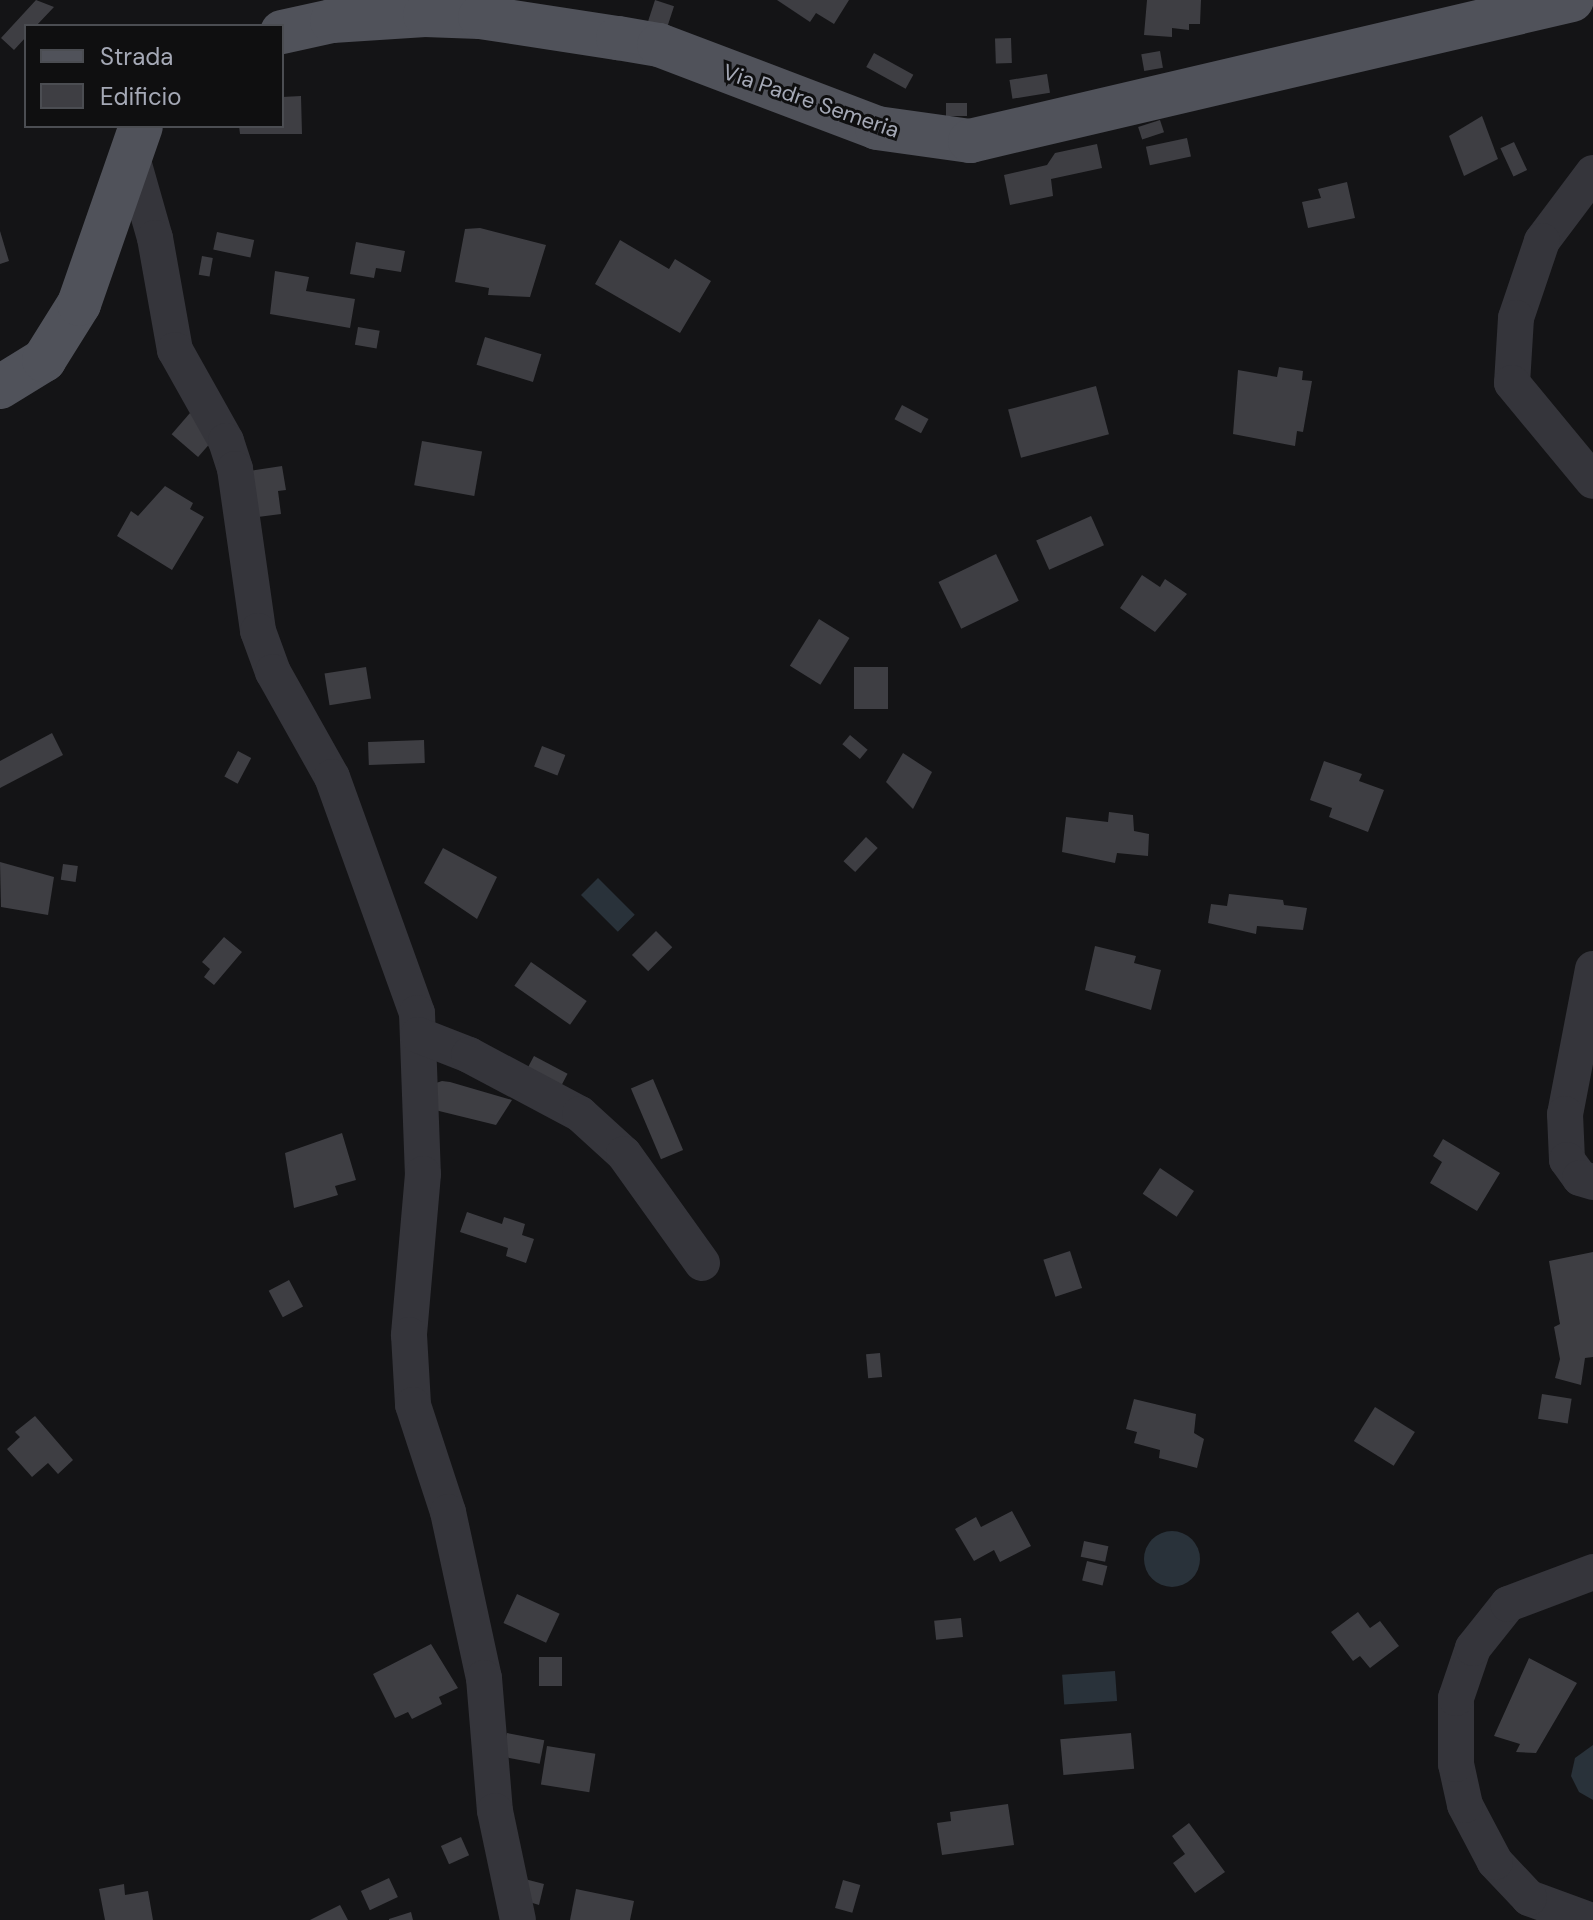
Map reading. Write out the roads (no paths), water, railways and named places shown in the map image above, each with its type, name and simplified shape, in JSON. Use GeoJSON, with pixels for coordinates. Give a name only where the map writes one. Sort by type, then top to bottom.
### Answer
{"type":"FeatureCollection","features":[{"type":"Feature","properties":{"kind":"main road","name":"Via Padre Semeria"},"geometry":{"type":"LineString","coordinates":[[284,31],[331,11],[480,17],[659,45],[877,128],[970,141],[1572,0]]}},
{"type":"Feature","properties":{"kind":"main road"},"geometry":{"type":"LineString","coordinates":[[0,387],[44,360],[79,304],[136,140]]}},
{"type":"Feature","properties":{"kind":"street"},"geometry":{"type":"LineString","coordinates":[[136,140],[175,350],[226,441],[235,469],[258,631],[273,672],[341,800],[365,877],[404,971],[418,1035],[423,1174],[409,1335],[413,1405],[448,1512],[484,1678],[495,1811],[518,1920]]}},
{"type":"Feature","properties":{"kind":"street"},"geometry":{"type":"LineString","coordinates":[[1593,173],[1542,241],[1516,318],[1512,383],[1593,481]]}},
{"type":"Feature","properties":{"kind":"street"},"geometry":{"type":"LineString","coordinates":[[1593,969],[1565,1114],[1567,1160],[1580,1178],[1593,1182]]}},
{"type":"Feature","properties":{"kind":"street"},"geometry":{"type":"LineString","coordinates":[[418,1035],[469,1055],[580,1114],[624,1154],[702,1263]]}},
{"type":"Feature","properties":{"kind":"street"},"geometry":{"type":"LineString","coordinates":[[1589,1920],[1529,1898],[1495,1862],[1465,1805],[1456,1764],[1456,1698],[1473,1648],[1508,1604],[1593,1572]]}}]}
